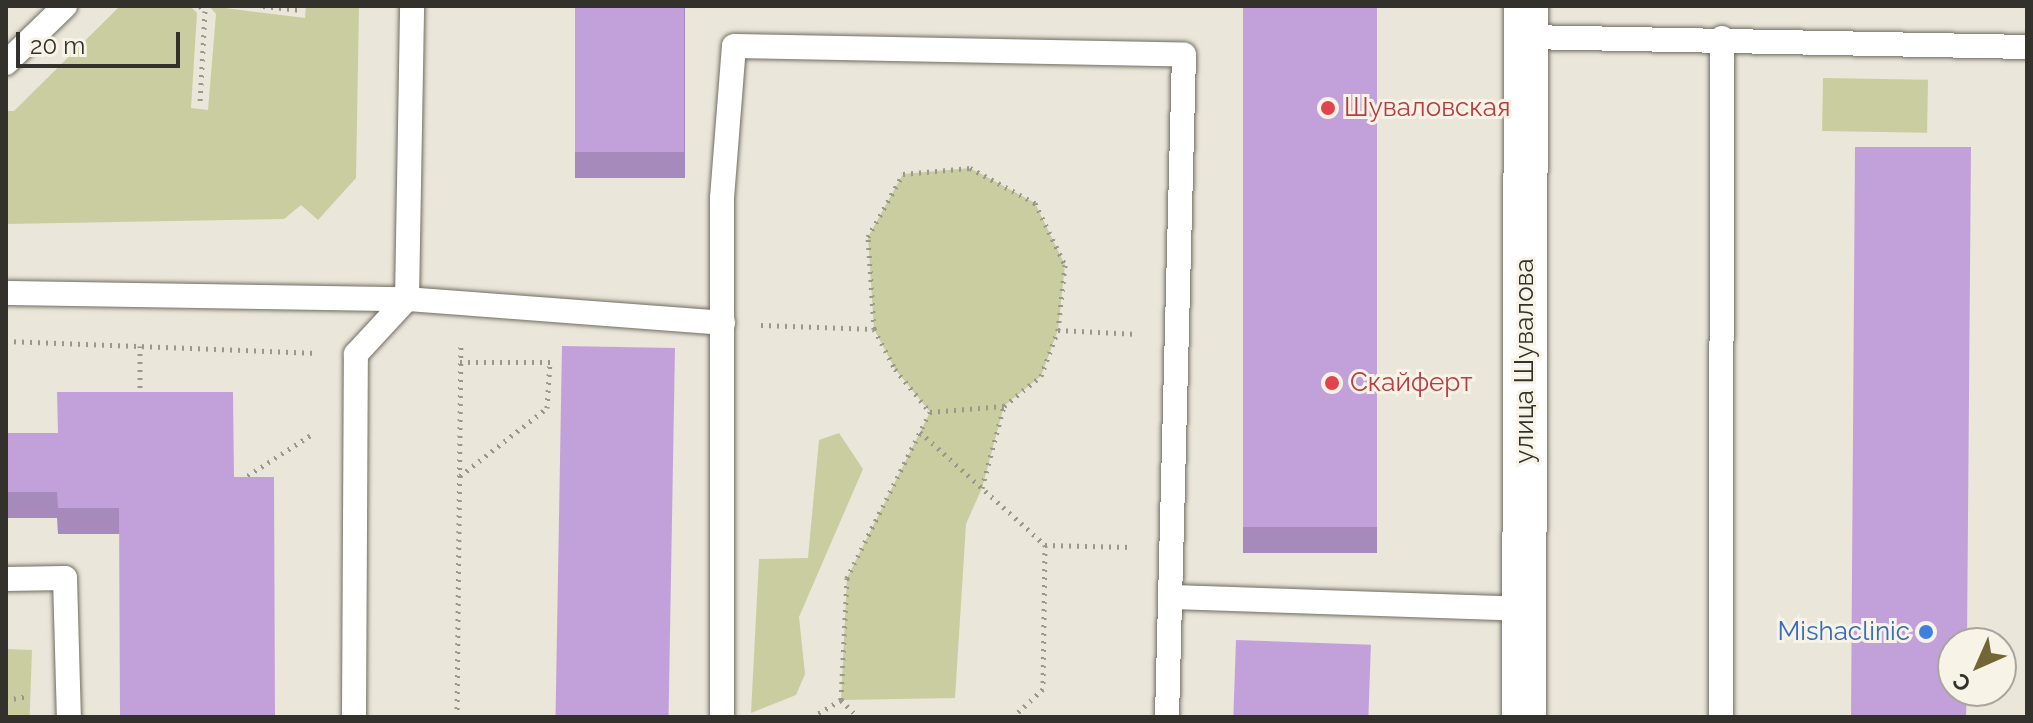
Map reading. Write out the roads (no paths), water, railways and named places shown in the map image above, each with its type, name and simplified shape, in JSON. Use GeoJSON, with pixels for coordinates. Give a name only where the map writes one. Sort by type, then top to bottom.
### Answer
{"type":"FeatureCollection","features":[{"type":"Feature","properties":{"kind":"street","name":"улица Шувалова"},"geometry":{"type":"LineString","coordinates":[[1524,717],[1526,22]]}},
{"type":"Feature","properties":{"kind":"lane"},"geometry":{"type":"LineString","coordinates":[[6,63],[65,6]]}},
{"type":"Feature","properties":{"kind":"lane"},"geometry":{"type":"LineString","coordinates":[[354,717],[356,354],[407,299],[412,6]]}},
{"type":"Feature","properties":{"kind":"lane"},"geometry":{"type":"LineString","coordinates":[[1526,22],[1722,38],[2027,47]]}},
{"type":"Feature","properties":{"kind":"lane"},"geometry":{"type":"LineString","coordinates":[[1721,717],[1722,38]]}},
{"type":"Feature","properties":{"kind":"lane"},"geometry":{"type":"LineString","coordinates":[[722,717],[722,198],[734,46],[1184,55],[1167,717]]}},
{"type":"Feature","properties":{"kind":"lane"},"geometry":{"type":"LineString","coordinates":[[6,293],[407,299],[723,323]]}},
{"type":"Feature","properties":{"kind":"lane"},"geometry":{"type":"LineString","coordinates":[[6,579],[65,578],[69,717]]}},
{"type":"Feature","properties":{"kind":"lane"},"geometry":{"type":"LineString","coordinates":[[1170,597],[1524,609]]}},
{"type":"Feature","properties":{"kind":"place","name":"Шуваловская"},"geometry":{"type":"Point","coordinates":[1328,108]}},
{"type":"Feature","properties":{"kind":"place","name":"Скайферт"},"geometry":{"type":"Point","coordinates":[1332,383]}},
{"type":"Feature","properties":{"kind":"place","name":"Mishaclinic"},"geometry":{"type":"Point","coordinates":[1926,632]}}]}
